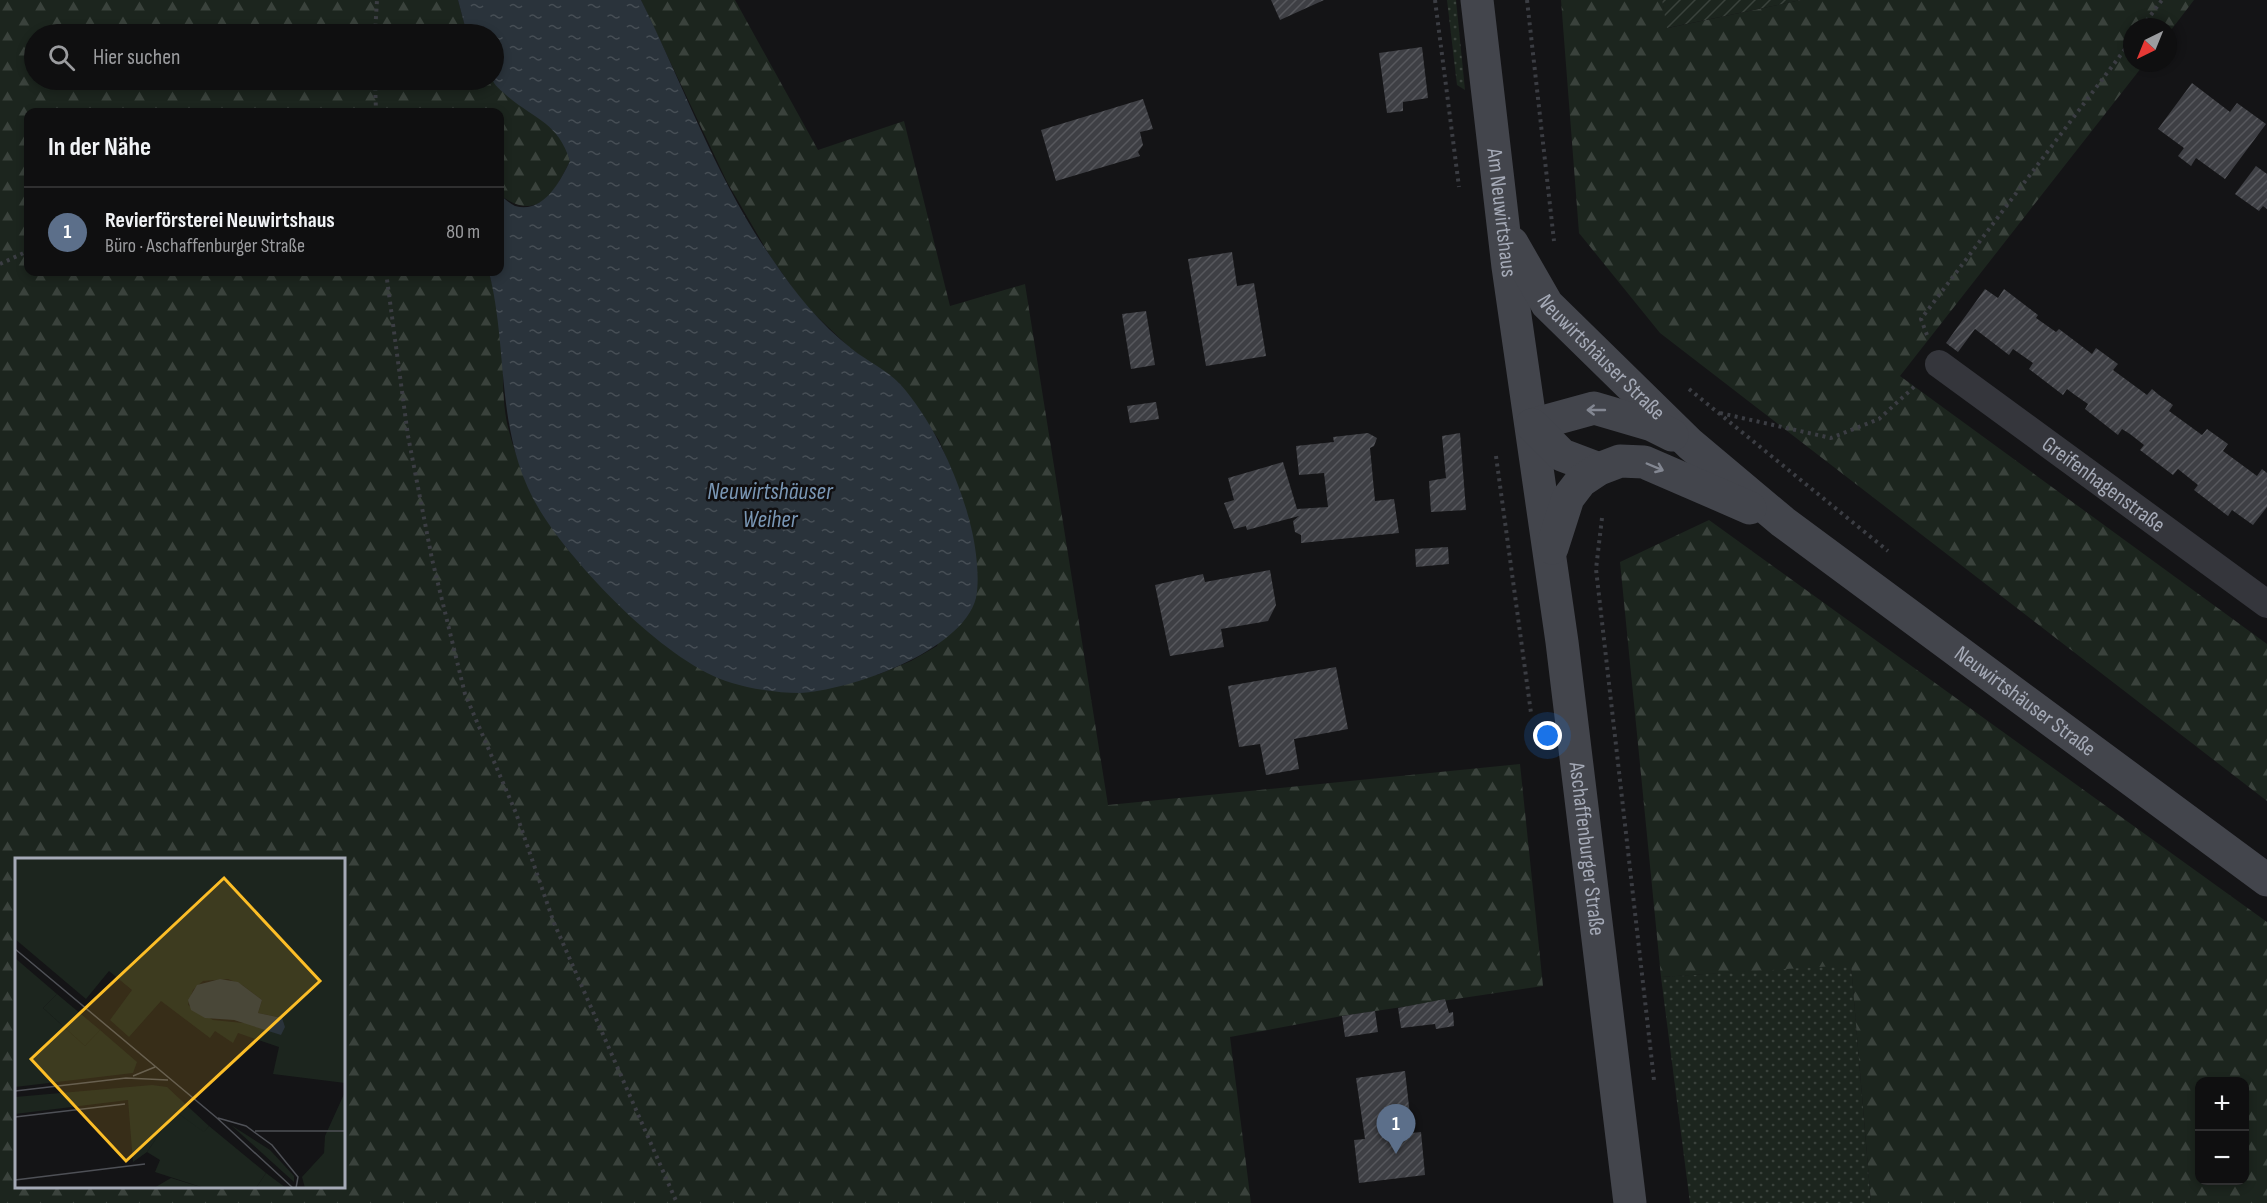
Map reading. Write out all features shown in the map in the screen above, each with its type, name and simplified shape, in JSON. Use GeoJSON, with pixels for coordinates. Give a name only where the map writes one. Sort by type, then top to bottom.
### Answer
{"type":"FeatureCollection","features":[{"type":"Feature","properties":{"kind":"main road","name":"Am Neuwirtshaus"},"geometry":{"type":"LineString","coordinates":[[1478,0],[1504,229],[1532,425]]}},
{"type":"Feature","properties":{"kind":"main road","name":"Neuwirtshäuser Straße"},"geometry":{"type":"LineString","coordinates":[[1504,229],[1547,304],[1690,444],[1783,522],[2267,880]]}},
{"type":"Feature","properties":{"kind":"main road","name":"Neuwirtshäuser Straße"},"geometry":{"type":"LineString","coordinates":[[1532,425],[1594,408],[1652,425],[1690,444]]}},
{"type":"Feature","properties":{"kind":"main road"},"geometry":{"type":"LineString","coordinates":[[1532,425],[1562,455],[1599,468]]}},
{"type":"Feature","properties":{"kind":"main road","name":"Aschaffenburger Straße"},"geometry":{"type":"LineString","coordinates":[[1532,425],[1563,654],[1630,1203]]}},
{"type":"Feature","properties":{"kind":"main road","name":"Neuwirtshäuser Straße"},"geometry":{"type":"LineString","coordinates":[[1549,558],[1568,498],[1581,481],[1599,468],[1620,461],[1644,462],[1783,522]]}},
{"type":"Feature","properties":{"kind":"street","name":"Greifenhagenstraße"},"geometry":{"type":"LineString","coordinates":[[1940,364],[2267,604]]}},
{"type":"Feature","properties":{"kind":"path"},"geometry":{"type":"LineString","coordinates":[[376,24],[377,0]]}},
{"type":"Feature","properties":{"kind":"path"},"geometry":{"type":"LineString","coordinates":[[1435,0],[1461,195]]}},
{"type":"Feature","properties":{"kind":"path"},"geometry":{"type":"LineString","coordinates":[[1527,0],[1555,249]]}},
{"type":"Feature","properties":{"kind":"path"},"geometry":{"type":"LineString","coordinates":[[2149,18],[2162,0]]}},
{"type":"Feature","properties":{"kind":"path"},"geometry":{"type":"LineString","coordinates":[[1719,413],[1831,438],[1879,419],[1940,364],[1921,319],[2123,52]]}},
{"type":"Feature","properties":{"kind":"path"},"geometry":{"type":"LineString","coordinates":[[375,90],[376,108]]}},
{"type":"Feature","properties":{"kind":"path"},"geometry":{"type":"LineString","coordinates":[[0,264],[24,253]]}},
{"type":"Feature","properties":{"kind":"path"},"geometry":{"type":"LineString","coordinates":[[387,276],[408,436],[432,559],[465,694],[516,813],[554,923],[677,1203]]}},
{"type":"Feature","properties":{"kind":"path"},"geometry":{"type":"LineString","coordinates":[[1495,447],[1532,719]]}},
{"type":"Feature","properties":{"kind":"path"},"geometry":{"type":"LineString","coordinates":[[1599,468],[1602,515],[1596,569],[1655,1086]]}},
{"type":"Feature","properties":{"kind":"green space"},"geometry":{"type":"Polygon","coordinates":[[[0,0],[458,0],[464,24],[24,24],[24,90],[502,90],[551,126],[565,144],[570,161],[558,184],[543,200],[535,205],[525,206],[504,197],[504,108],[24,108],[24,276],[490,276],[500,323],[506,419],[509,431],[519,463],[533,493],[568,550],[877,675],[911,661],[937,646],[972,532],[960,492],[939,440],[899,383],[851,349],[804,304],[770,256],[727,182],[641,0],[735,0],[818,150],[904,121],[950,306],[1025,284],[1108,805],[1520,764],[1543,986],[1342,1016],[1230,1037],[1251,1203],[0,1203],[0,0]]]}},
{"type":"Feature","properties":{"kind":"green space"},"geometry":{"type":"Polygon","coordinates":[[[1447,0],[1456,0],[1465,90],[1457,85],[1447,0]]]}},
{"type":"Feature","properties":{"kind":"green space"},"geometry":{"type":"Polygon","coordinates":[[[1561,0],[1662,0],[1668,28],[1801,0],[2194,0],[2177,22],[2177,18],[2123,18],[2123,72],[2138,72],[1900,376],[2267,644],[2267,801],[1660,333],[1579,233],[1561,0]]]}},
{"type":"Feature","properties":{"kind":"green space"},"geometry":{"type":"Polygon","coordinates":[[[1662,0],[1801,0],[1667,28],[1662,0]]]}},
{"type":"Feature","properties":{"kind":"green space"},"geometry":{"type":"Polygon","coordinates":[[[1709,520],[2267,922],[2267,1203],[1871,1203],[1851,965],[1661,977],[1620,562],[1709,520]]]}},
{"type":"Feature","properties":{"kind":"green space"},"geometry":{"type":"Polygon","coordinates":[[[1851,964],[1871,1203],[1690,1203],[1661,977],[1851,964]]]}},
{"type":"Feature","properties":{"kind":"water","name":"Neuwirtshäuser Weiher"},"geometry":{"type":"Polygon","coordinates":[[[458,0],[641,0],[718,166],[753,230],[773,260],[799,296],[829,329],[900,384],[924,416],[945,453],[967,512],[975,546],[978,573],[976,598],[966,618],[949,635],[927,651],[901,665],[845,685],[820,691],[783,692],[740,685],[707,673],[654,637],[603,589],[560,539],[544,517],[528,488],[517,458],[505,397],[495,303],[490,276],[504,276],[504,198],[515,206],[525,207],[543,201],[556,186],[570,161],[565,148],[552,129],[500,90],[504,90],[504,24],[464,24],[458,0]]]}},
{"type":"Feature","properties":{"kind":"building"},"geometry":{"type":"Polygon","coordinates":[[[1271,0],[1324,0],[1280,20],[1271,0]]]}},
{"type":"Feature","properties":{"kind":"building"},"geometry":{"type":"Polygon","coordinates":[[[1422,47],[1428,98],[1403,102],[1403,111],[1387,113],[1379,53],[1422,47]]]}},
{"type":"Feature","properties":{"kind":"building"},"geometry":{"type":"Polygon","coordinates":[[[2192,83],[2230,112],[2237,103],[2266,124],[2225,179],[2196,158],[2191,166],[2178,156],[2184,148],[2158,129],[2192,83]]]}},
{"type":"Feature","properties":{"kind":"building"},"geometry":{"type":"Polygon","coordinates":[[[1143,99],[1153,129],[1140,132],[1143,145],[1138,152],[1140,156],[1056,181],[1041,130],[1143,99]]]}},
{"type":"Feature","properties":{"kind":"building"},"geometry":{"type":"Polygon","coordinates":[[[2256,166],[2267,174],[2267,209],[2263,206],[2259,211],[2235,194],[2256,166]]]}},
{"type":"Feature","properties":{"kind":"building"},"geometry":{"type":"Polygon","coordinates":[[[1232,252],[1237,286],[1254,283],[1266,356],[1206,366],[1188,259],[1232,252]]]}},
{"type":"Feature","properties":{"kind":"building"},"geometry":{"type":"Polygon","coordinates":[[[1985,289],[1998,298],[2004,289],[2038,315],[2036,318],[2056,332],[2059,329],[2092,354],[2096,348],[2118,364],[2113,370],[2147,395],[2152,389],[2173,405],[2169,411],[2202,435],[2207,429],[2228,444],[2223,451],[2257,476],[2262,469],[2267,473],[2267,507],[2253,525],[2232,510],[2228,516],[2194,490],[2198,485],[2178,469],[2173,475],[2140,450],[2144,445],[2122,429],[2118,435],[2085,409],[2088,404],[2067,389],[2063,395],[2029,369],[2033,363],[2013,349],[2009,355],[1975,329],[1958,352],[1946,343],[1985,289]]]}},
{"type":"Feature","properties":{"kind":"building"},"geometry":{"type":"Polygon","coordinates":[[[1146,311],[1155,365],[1131,369],[1122,314],[1146,311]]]}},
{"type":"Feature","properties":{"kind":"building"},"geometry":{"type":"Polygon","coordinates":[[[1156,402],[1159,419],[1130,423],[1127,406],[1156,402]]]}},
{"type":"Feature","properties":{"kind":"building"},"geometry":{"type":"Polygon","coordinates":[[[1368,433],[1377,438],[1374,446],[1370,448],[1375,501],[1394,499],[1399,533],[1301,543],[1301,535],[1295,532],[1293,521],[1299,516],[1247,530],[1246,526],[1234,529],[1224,503],[1234,500],[1228,478],[1283,462],[1297,509],[1328,507],[1324,473],[1299,475],[1296,446],[1334,442],[1333,437],[1368,433]]]}},
{"type":"Feature","properties":{"kind":"building"},"geometry":{"type":"Polygon","coordinates":[[[1460,433],[1466,510],[1431,512],[1429,481],[1446,478],[1442,436],[1460,433]]]}},
{"type":"Feature","properties":{"kind":"building"},"geometry":{"type":"Polygon","coordinates":[[[1448,547],[1449,564],[1416,567],[1415,549],[1448,547]]]}},
{"type":"Feature","properties":{"kind":"building"},"geometry":{"type":"Polygon","coordinates":[[[1270,570],[1276,605],[1268,621],[1221,629],[1224,647],[1170,656],[1155,585],[1203,574],[1205,582],[1270,570]]]}},
{"type":"Feature","properties":{"kind":"building"},"geometry":{"type":"Polygon","coordinates":[[[1336,667],[1348,729],[1294,739],[1299,769],[1266,775],[1260,744],[1239,747],[1228,686],[1336,667]]]}},
{"type":"Feature","properties":{"kind":"building"},"geometry":{"type":"Polygon","coordinates":[[[1445,999],[1449,1013],[1453,1012],[1454,1026],[1436,1029],[1435,1024],[1401,1028],[1398,1008],[1445,999]]]}},
{"type":"Feature","properties":{"kind":"building"},"geometry":{"type":"Polygon","coordinates":[[[1375,1011],[1378,1032],[1345,1037],[1342,1016],[1375,1011]]]}},
{"type":"Feature","properties":{"kind":"building"},"geometry":{"type":"Polygon","coordinates":[[[1405,1071],[1412,1133],[1421,1132],[1425,1175],[1359,1183],[1354,1140],[1365,1139],[1356,1078],[1405,1071]]]}},
{"type":"Feature","properties":{"kind":"place","name":"Revierförsterei Neuwirtshaus"},"geometry":{"type":"Point","coordinates":[1396,1154]}}]}
